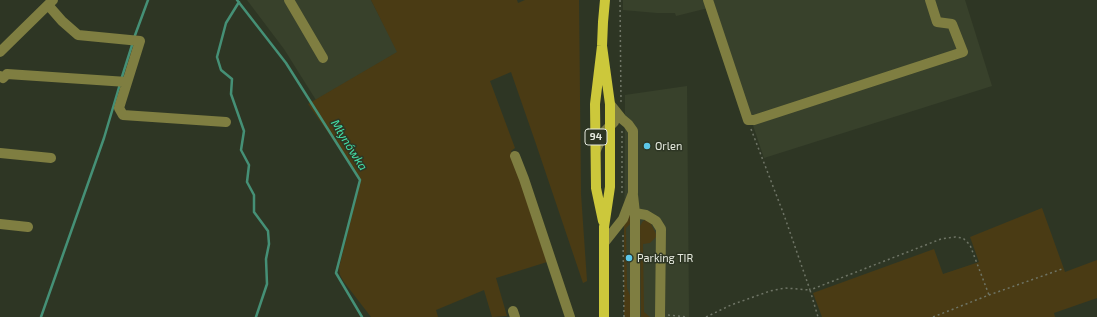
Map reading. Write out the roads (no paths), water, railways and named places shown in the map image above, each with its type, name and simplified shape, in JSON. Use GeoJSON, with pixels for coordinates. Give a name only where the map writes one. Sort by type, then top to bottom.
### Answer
{"type":"FeatureCollection","features":[{"type":"Feature","properties":{"kind":"main road","name":"94"},"geometry":{"type":"LineString","coordinates":[[599,0],[602,22],[602,46],[595,104],[596,188],[604,227]]}},
{"type":"Feature","properties":{"kind":"main road","name":"94"},"geometry":{"type":"LineString","coordinates":[[602,22],[605,0]]}},
{"type":"Feature","properties":{"kind":"main road","name":"94"},"geometry":{"type":"LineString","coordinates":[[602,46],[610,104],[610,187],[604,227],[604,317]]}},
{"type":"Feature","properties":{"kind":"street"},"geometry":{"type":"LineString","coordinates":[[289,0],[323,58]]}},
{"type":"Feature","properties":{"kind":"street"},"geometry":{"type":"LineString","coordinates":[[708,0],[748,120],[761,118],[963,52],[952,24],[937,22],[930,0]]}},
{"type":"Feature","properties":{"kind":"street"},"geometry":{"type":"LineString","coordinates":[[0,52],[51,3],[62,21],[78,35],[140,41],[119,108],[123,115],[226,122]]}},
{"type":"Feature","properties":{"kind":"street"},"geometry":{"type":"LineString","coordinates":[[0,76],[3,78],[7,74],[127,82]]}},
{"type":"Feature","properties":{"kind":"street"},"geometry":{"type":"LineString","coordinates":[[610,104],[633,131],[635,317]]}},
{"type":"Feature","properties":{"kind":"street"},"geometry":{"type":"LineString","coordinates":[[596,150],[602,135],[610,125],[622,119]]}},
{"type":"Feature","properties":{"kind":"street"},"geometry":{"type":"LineString","coordinates":[[0,153],[51,158]]}},
{"type":"Feature","properties":{"kind":"street"},"geometry":{"type":"LineString","coordinates":[[515,156],[570,317]]}},
{"type":"Feature","properties":{"kind":"street"},"geometry":{"type":"LineString","coordinates":[[604,244],[623,218],[633,193]]}},
{"type":"Feature","properties":{"kind":"street"},"geometry":{"type":"LineString","coordinates":[[635,214],[646,215],[656,221],[661,229],[660,316]]}},
{"type":"Feature","properties":{"kind":"street"},"geometry":{"type":"LineString","coordinates":[[0,224],[28,227]]}},
{"type":"Feature","properties":{"kind":"waterway","name":"Młynówka"},"geometry":{"type":"LineString","coordinates":[[134,38],[148,0]]}},
{"type":"Feature","properties":{"kind":"waterway","name":"Młynówka"},"geometry":{"type":"LineString","coordinates":[[237,0],[286,63],[360,180],[336,273],[362,317]]}},
{"type":"Feature","properties":{"kind":"waterway"},"geometry":{"type":"LineString","coordinates":[[239,2],[226,23],[217,57],[221,70],[232,79],[231,94],[244,131],[241,150],[249,165],[247,182],[254,195],[254,212],[268,231],[269,244],[266,259],[267,284],[256,317]]}},
{"type":"Feature","properties":{"kind":"waterway","name":"Młynówka"},"geometry":{"type":"LineString","coordinates":[[121,80],[133,42]]}},
{"type":"Feature","properties":{"kind":"waterway","name":"Młynówka"},"geometry":{"type":"LineString","coordinates":[[41,317],[104,138],[120,84]]}},
{"type":"Feature","properties":{"kind":"place","name":"Orlen"},"geometry":{"type":"Point","coordinates":[647,146]}},
{"type":"Feature","properties":{"kind":"place","name":"Parking TIR"},"geometry":{"type":"Point","coordinates":[629,258]}}]}
